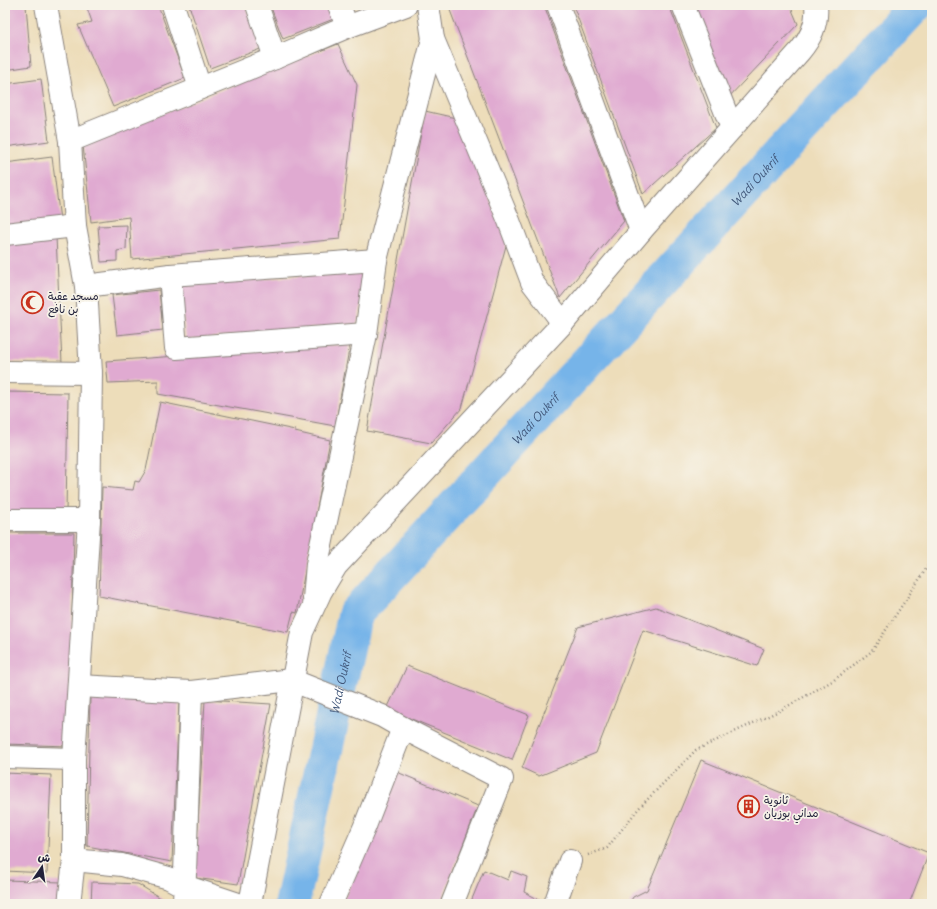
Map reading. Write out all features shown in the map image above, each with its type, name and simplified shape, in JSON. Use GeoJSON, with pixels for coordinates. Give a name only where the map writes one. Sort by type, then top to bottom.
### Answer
{"type":"FeatureCollection","features":[{"type":"Feature","properties":{"kind":"street"},"geometry":{"type":"LineString","coordinates":[[46,5],[70,141],[75,226],[86,286],[92,373],[89,520],[74,759],[74,860],[69,904]]}},
{"type":"Feature","properties":{"kind":"street"},"geometry":{"type":"LineString","coordinates":[[172,5],[200,88]]}},
{"type":"Feature","properties":{"kind":"street"},"geometry":{"type":"LineString","coordinates":[[257,5],[275,58]]}},
{"type":"Feature","properties":{"kind":"street"},"geometry":{"type":"LineString","coordinates":[[339,5],[347,27]]}},
{"type":"Feature","properties":{"kind":"street"},"geometry":{"type":"LineString","coordinates":[[70,141],[275,58],[347,27],[406,5]]}},
{"type":"Feature","properties":{"kind":"street"},"geometry":{"type":"LineString","coordinates":[[428,5],[433,39],[509,221],[532,282],[563,323]]}},
{"type":"Feature","properties":{"kind":"street"},"geometry":{"type":"LineString","coordinates":[[558,5],[641,231]]}},
{"type":"Feature","properties":{"kind":"street"},"geometry":{"type":"LineString","coordinates":[[683,5],[732,128]]}},
{"type":"Feature","properties":{"kind":"street"},"geometry":{"type":"LineString","coordinates":[[250,904],[291,680],[302,632],[314,605],[333,570],[345,555],[563,323],[641,231],[807,42],[816,21],[816,5]]}},
{"type":"Feature","properties":{"kind":"street"},"geometry":{"type":"LineString","coordinates":[[314,605],[314,579],[366,334],[376,260],[433,39]]}},
{"type":"Feature","properties":{"kind":"street"},"geometry":{"type":"LineString","coordinates":[[5,234],[75,226]]}},
{"type":"Feature","properties":{"kind":"street"},"geometry":{"type":"LineString","coordinates":[[86,286],[170,275],[376,260]]}},
{"type":"Feature","properties":{"kind":"street"},"geometry":{"type":"LineString","coordinates":[[170,275],[176,348],[366,334]]}},
{"type":"Feature","properties":{"kind":"street"},"geometry":{"type":"LineString","coordinates":[[5,372],[92,373]]}},
{"type":"Feature","properties":{"kind":"street"},"geometry":{"type":"LineString","coordinates":[[5,520],[89,520]]}},
{"type":"Feature","properties":{"kind":"street"},"geometry":{"type":"LineString","coordinates":[[79,686],[191,692],[291,680],[382,716],[502,779],[452,904]]}},
{"type":"Feature","properties":{"kind":"street"},"geometry":{"type":"LineString","coordinates":[[184,895],[191,692]]}},
{"type":"Feature","properties":{"kind":"street"},"geometry":{"type":"LineString","coordinates":[[331,904],[365,826],[403,728]]}},
{"type":"Feature","properties":{"kind":"street"},"geometry":{"type":"LineString","coordinates":[[5,757],[74,759]]}},
{"type":"Feature","properties":{"kind":"street"},"geometry":{"type":"LineString","coordinates":[[74,860],[122,865],[169,878],[184,895],[238,904]]}},
{"type":"Feature","properties":{"kind":"street"},"geometry":{"type":"LineString","coordinates":[[555,904],[570,861]]}},
{"type":"Feature","properties":{"kind":"path"},"geometry":{"type":"LineString","coordinates":[[570,861],[607,848],[639,808],[696,750],[779,712],[834,680],[872,651],[932,560]]}},
{"type":"Feature","properties":{"kind":"building"},"geometry":{"type":"Polygon","coordinates":[[[5,5],[26,5],[31,66],[5,70],[5,5]]]}},
{"type":"Feature","properties":{"kind":"building"},"geometry":{"type":"Polygon","coordinates":[[[86,5],[158,5],[185,78],[113,107],[78,25],[92,22],[86,5]]]}},
{"type":"Feature","properties":{"kind":"building"},"geometry":{"type":"Polygon","coordinates":[[[189,5],[245,5],[263,48],[210,68],[189,5]]]}},
{"type":"Feature","properties":{"kind":"building"},"geometry":{"type":"Polygon","coordinates":[[[270,5],[331,5],[336,18],[283,39],[270,5]]]}},
{"type":"Feature","properties":{"kind":"building"},"geometry":{"type":"Polygon","coordinates":[[[448,5],[544,5],[624,221],[560,298],[448,5]]]}},
{"type":"Feature","properties":{"kind":"building"},"geometry":{"type":"Polygon","coordinates":[[[573,5],[669,5],[716,128],[643,194],[573,5]]]}},
{"type":"Feature","properties":{"kind":"building"},"geometry":{"type":"Polygon","coordinates":[[[694,5],[790,5],[798,24],[727,99],[694,5]]]}},
{"type":"Feature","properties":{"kind":"building"},"geometry":{"type":"Polygon","coordinates":[[[338,44],[357,85],[340,239],[132,259],[129,217],[91,222],[83,145],[338,44]]]}},
{"type":"Feature","properties":{"kind":"building"},"geometry":{"type":"Polygon","coordinates":[[[41,79],[49,141],[5,147],[5,84],[41,79]]]}},
{"type":"Feature","properties":{"kind":"building"},"geometry":{"type":"Polygon","coordinates":[[[425,111],[460,119],[507,242],[462,408],[431,443],[367,431],[425,111]]]}},
{"type":"Feature","properties":{"kind":"building"},"geometry":{"type":"Polygon","coordinates":[[[52,157],[60,220],[5,226],[5,163],[52,157]]]}},
{"type":"Feature","properties":{"kind":"building"},"geometry":{"type":"Polygon","coordinates":[[[127,225],[126,249],[117,251],[117,261],[101,262],[98,226],[127,225]]]}},
{"type":"Feature","properties":{"kind":"building","name":"مسجد عقبة بن نافع"},"geometry":{"type":"Polygon","coordinates":[[[56,237],[62,363],[5,361],[5,244],[56,237]]]}},
{"type":"Feature","properties":{"kind":"building"},"geometry":{"type":"Polygon","coordinates":[[[362,272],[368,278],[357,324],[186,340],[179,285],[362,272]]]}},
{"type":"Feature","properties":{"kind":"building"},"geometry":{"type":"Polygon","coordinates":[[[159,290],[163,330],[117,335],[112,295],[159,290]]]}},
{"type":"Feature","properties":{"kind":"building"},"geometry":{"type":"Polygon","coordinates":[[[350,344],[335,426],[158,394],[158,381],[108,383],[106,361],[350,344]]]}},
{"type":"Feature","properties":{"kind":"building"},"geometry":{"type":"Polygon","coordinates":[[[5,392],[68,393],[66,513],[5,512],[5,392]]]}},
{"type":"Feature","properties":{"kind":"building"},"geometry":{"type":"Polygon","coordinates":[[[160,402],[295,430],[295,432],[330,440],[297,613],[293,612],[288,632],[99,596],[102,487],[133,490],[135,481],[139,482],[146,470],[160,402]]]}},
{"type":"Feature","properties":{"kind":"building"},"geometry":{"type":"Polygon","coordinates":[[[5,533],[74,533],[69,746],[5,744],[5,533]]]}},
{"type":"Feature","properties":{"kind":"building"},"geometry":{"type":"Polygon","coordinates":[[[656,607],[764,649],[757,666],[643,630],[596,753],[539,776],[522,768],[578,627],[656,607]]]}},
{"type":"Feature","properties":{"kind":"building"},"geometry":{"type":"Polygon","coordinates":[[[407,666],[529,715],[512,760],[387,709],[407,666]]]}},
{"type":"Feature","properties":{"kind":"building"},"geometry":{"type":"Polygon","coordinates":[[[90,696],[179,701],[172,862],[87,846],[90,696]]]}},
{"type":"Feature","properties":{"kind":"building"},"geometry":{"type":"Polygon","coordinates":[[[205,700],[271,704],[238,884],[195,878],[205,700]]]}},
{"type":"Feature","properties":{"kind":"building","name":"ثانوية مداني بوزيان"},"geometry":{"type":"Polygon","coordinates":[[[701,760],[929,853],[909,904],[629,904],[633,897],[647,890],[701,760]]]}},
{"type":"Feature","properties":{"kind":"building"},"geometry":{"type":"Polygon","coordinates":[[[397,772],[478,806],[440,904],[342,904],[397,772]]]}},
{"type":"Feature","properties":{"kind":"building"},"geometry":{"type":"Polygon","coordinates":[[[5,773],[51,775],[47,873],[5,871],[5,773]]]}},
{"type":"Feature","properties":{"kind":"building"},"geometry":{"type":"Polygon","coordinates":[[[484,870],[508,880],[511,871],[527,877],[524,892],[540,900],[539,904],[470,904],[484,870]]]}},
{"type":"Feature","properties":{"kind":"building"},"geometry":{"type":"Polygon","coordinates":[[[5,880],[61,882],[59,904],[5,904],[5,880]]]}},
{"type":"Feature","properties":{"kind":"building"},"geometry":{"type":"Polygon","coordinates":[[[92,882],[138,884],[170,904],[91,904],[92,882]]]}},
{"type":"Feature","properties":{"kind":"waterway","name":"Wadi Oukrif"},"geometry":{"type":"LineString","coordinates":[[292,904],[355,614],[916,5]]}},
{"type":"Feature","properties":{"kind":"place","name":"مسجد عقبة بن نافع"},"geometry":{"type":"Point","coordinates":[32,302]}},
{"type":"Feature","properties":{"kind":"place","name":"ثانوية مداني بوزيان"},"geometry":{"type":"Point","coordinates":[748,806]}}]}
